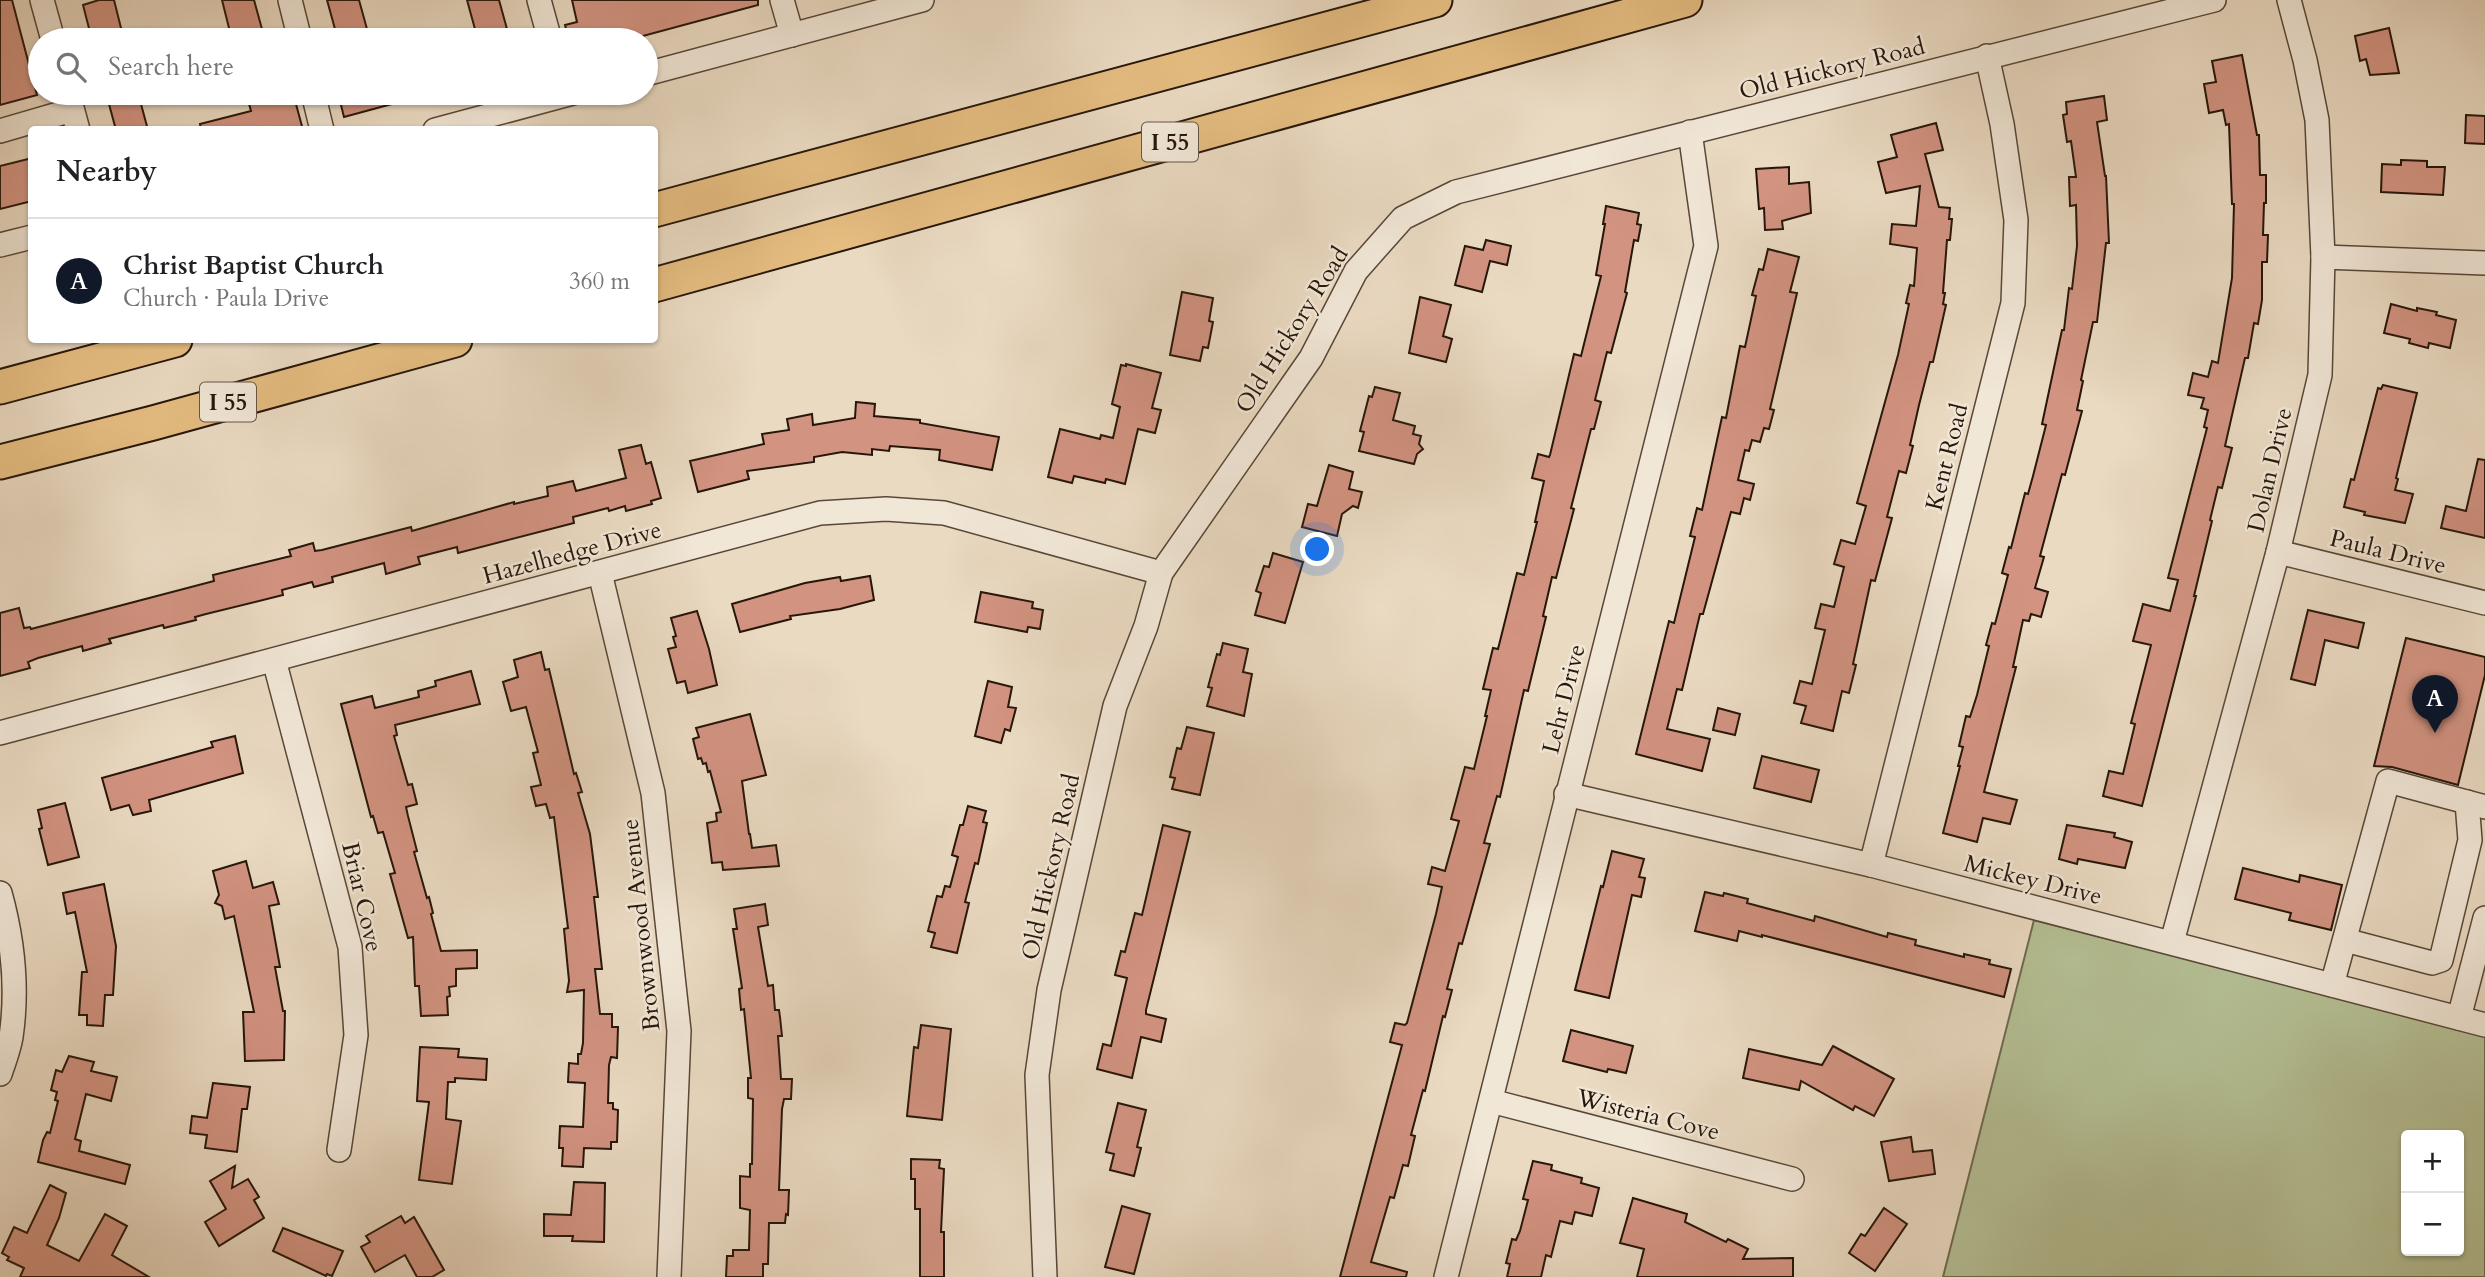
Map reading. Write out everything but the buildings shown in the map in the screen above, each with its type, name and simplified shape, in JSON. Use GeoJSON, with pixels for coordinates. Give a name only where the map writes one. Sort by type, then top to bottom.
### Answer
{"type":"FeatureCollection","features":[{"type":"Feature","properties":{"kind":"highway"},"geometry":{"type":"LineString","coordinates":[[658,209],[1435,0]]}},
{"type":"Feature","properties":{"kind":"highway","name":"I 55"},"geometry":{"type":"LineString","coordinates":[[658,284],[1685,0]]}},
{"type":"Feature","properties":{"kind":"highway"},"geometry":{"type":"LineString","coordinates":[[0,387],[164,343]]}},
{"type":"Feature","properties":{"kind":"highway","name":"I 55"},"geometry":{"type":"LineString","coordinates":[[0,462],[444,343]]}},
{"type":"Feature","properties":{"kind":"street"},"geometry":{"type":"LineString","coordinates":[[42,0],[50,28]]}},
{"type":"Feature","properties":{"kind":"street"},"geometry":{"type":"LineString","coordinates":[[290,0],[297,28]]}},
{"type":"Feature","properties":{"kind":"street"},"geometry":{"type":"LineString","coordinates":[[539,0],[547,28]]}},
{"type":"Feature","properties":{"kind":"street"},"geometry":{"type":"LineString","coordinates":[[782,0],[792,35]]}},
{"type":"Feature","properties":{"kind":"street"},"geometry":{"type":"LineString","coordinates":[[658,71],[922,0]]}},
{"type":"Feature","properties":{"kind":"street","name":"Old Hickory Road"},"geometry":{"type":"LineString","coordinates":[[1045,1277],[1037,1075],[1049,990],[1115,706],[1146,626],[1161,573],[1311,358],[1356,271],[1403,218],[1456,192],[2214,0]]}},
{"type":"Feature","properties":{"kind":"street","name":"Dolan Drive"},"geometry":{"type":"LineString","coordinates":[[2172,942],[2278,552],[2320,375],[2323,257],[2317,120],[2289,0]]}},
{"type":"Feature","properties":{"kind":"street","name":"Kent Road"},"geometry":{"type":"LineString","coordinates":[[1871,865],[2013,303],[2016,220],[2002,124],[1987,56]]}},
{"type":"Feature","properties":{"kind":"street"},"geometry":{"type":"LineString","coordinates":[[316,105],[321,126]]}},
{"type":"Feature","properties":{"kind":"street"},"geometry":{"type":"LineString","coordinates":[[450,126],[527,105]]}},
{"type":"Feature","properties":{"kind":"street"},"geometry":{"type":"LineString","coordinates":[[0,131],[73,111]]}},
{"type":"Feature","properties":{"kind":"street","name":"Lehr Drive"},"geometry":{"type":"LineString","coordinates":[[1446,1277],[1706,246],[1689,132]]}},
{"type":"Feature","properties":{"kind":"street"},"geometry":{"type":"LineString","coordinates":[[0,246],[28,238]]}},
{"type":"Feature","properties":{"kind":"street"},"geometry":{"type":"LineString","coordinates":[[2323,257],[2485,263]]}},
{"type":"Feature","properties":{"kind":"street","name":"Hazelhedge Drive"},"geometry":{"type":"LineString","coordinates":[[0,733],[820,513],[886,509],[944,513],[1161,573]]}},
{"type":"Feature","properties":{"kind":"street","name":"Paula Drive"},"geometry":{"type":"LineString","coordinates":[[2278,552],[2485,603]]}},
{"type":"Feature","properties":{"kind":"street","name":"Brownwood Avenue"},"geometry":{"type":"LineString","coordinates":[[600,573],[653,793],[680,1031],[669,1277]]}},
{"type":"Feature","properties":{"kind":"street","name":"Briar Cove"},"geometry":{"type":"LineString","coordinates":[[274,660],[349,947],[356,1035],[339,1150]]}},
{"type":"Feature","properties":{"kind":"street"},"geometry":{"type":"LineString","coordinates":[[2332,985],[2388,781],[2476,805],[2441,960],[2432,963],[2345,940]]}},
{"type":"Feature","properties":{"kind":"street","name":"Mickey Drive"},"geometry":{"type":"LineString","coordinates":[[1566,794],[1871,865],[2485,1025]]}},
{"type":"Feature","properties":{"kind":"street"},"geometry":{"type":"LineString","coordinates":[[0,893],[8,922],[15,974],[11,1039],[0,1073]]}},
{"type":"Feature","properties":{"kind":"street"},"geometry":{"type":"LineString","coordinates":[[2459,1018],[2485,918]]}},
{"type":"Feature","properties":{"kind":"street","name":"Wisteria Cove"},"geometry":{"type":"LineString","coordinates":[[1491,1101],[1792,1179]]}},
{"type":"Feature","properties":{"kind":"green space"},"geometry":{"type":"Polygon","coordinates":[[[2034,920],[2485,1035],[2485,1277],[1943,1277],[2034,920]]]}},
{"type":"Feature","properties":{"kind":"place","name":"Christ Baptist Church"},"geometry":{"type":"Point","coordinates":[2435,733]}}]}
